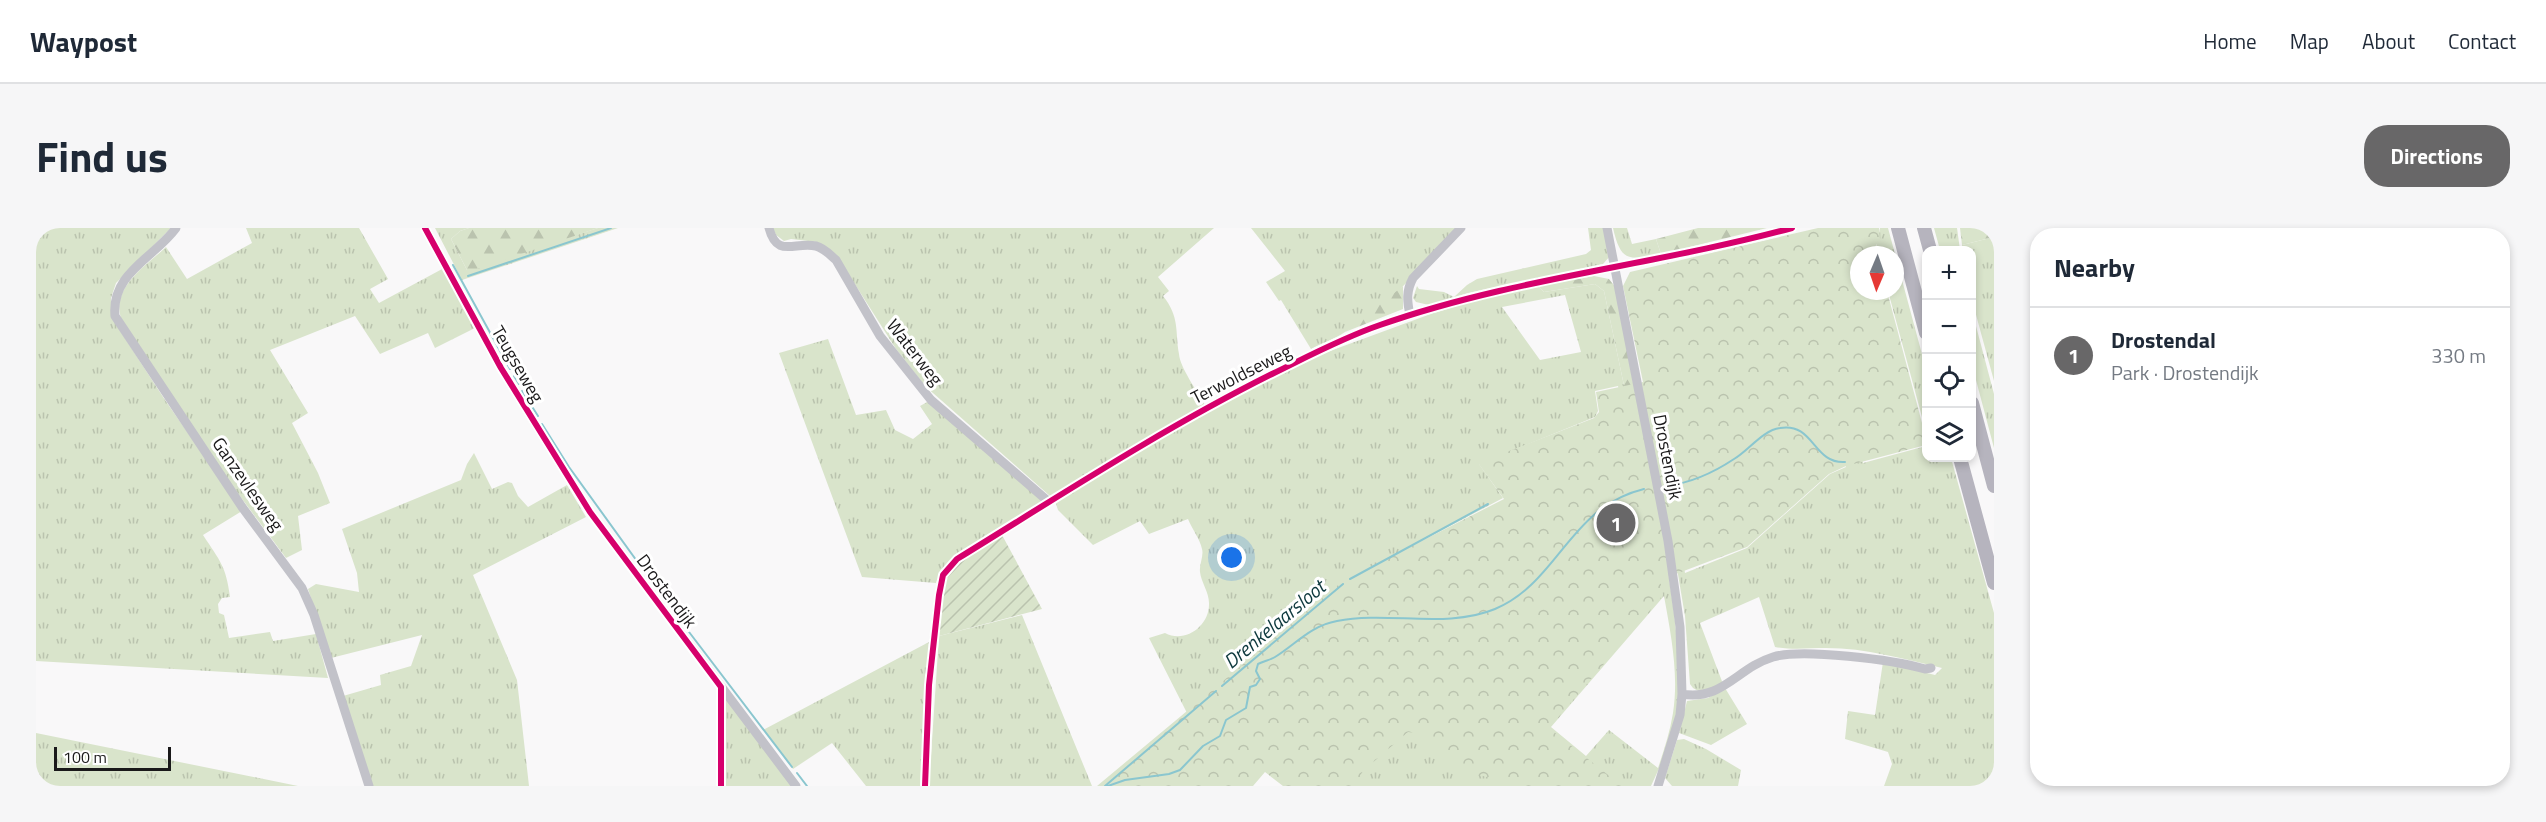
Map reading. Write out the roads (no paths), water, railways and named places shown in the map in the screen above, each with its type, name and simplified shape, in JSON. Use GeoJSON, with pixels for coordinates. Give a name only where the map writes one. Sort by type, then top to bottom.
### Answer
{"type":"FeatureCollection","features":[{"type":"Feature","properties":{"kind":"highway"},"geometry":{"type":"LineString","coordinates":[[1898,228],[1922,318]]}},
{"type":"Feature","properties":{"kind":"highway"},"geometry":{"type":"LineString","coordinates":[[1924,228],[1929,246]]}},
{"type":"Feature","properties":{"kind":"highway"},"geometry":{"type":"LineString","coordinates":[[1972,408],[1994,486]]}},
{"type":"Feature","properties":{"kind":"highway"},"geometry":{"type":"LineString","coordinates":[[1961,462],[1994,582]]}},
{"type":"Feature","properties":{"kind":"street","name":"Ganzevlesweg"},"geometry":{"type":"LineString","coordinates":[[176,228],[126,276],[116,295],[116,316],[242,507],[302,588],[314,615],[369,786]]}},
{"type":"Feature","properties":{"kind":"street","name":"Teugseweg"},"geometry":{"type":"LineString","coordinates":[[425,228],[501,368],[590,512]]}},
{"type":"Feature","properties":{"kind":"street","name":"Waterweg"},"geometry":{"type":"LineString","coordinates":[[769,228],[774,241],[781,246],[818,246],[828,252],[836,260],[880,336],[900,358],[931,400],[1049,502]]}},
{"type":"Feature","properties":{"kind":"street"},"geometry":{"type":"LineString","coordinates":[[1410,315],[1407,296],[1413,278],[1461,228]]}},
{"type":"Feature","properties":{"kind":"street","name":"Drostendijk"},"geometry":{"type":"LineString","coordinates":[[1607,228],[1668,541],[1680,627],[1682,694],[1674,741],[1658,786]]}},
{"type":"Feature","properties":{"kind":"street","name":"Terwoldseweg"},"geometry":{"type":"LineString","coordinates":[[925,786],[929,685],[939,595],[943,575],[957,559],[1120,457],[1199,411],[1338,342],[1410,315],[1469,298],[1747,240],[1792,228]]}},
{"type":"Feature","properties":{"kind":"street","name":"Drostendijk"},"geometry":{"type":"LineString","coordinates":[[590,512],[796,786]]}},
{"type":"Feature","properties":{"kind":"street"},"geometry":{"type":"LineString","coordinates":[[1682,694],[1702,696],[1713,693],[1753,666],[1784,655],[1886,660],[1924,669],[1931,668]]}},
{"type":"Feature","properties":{"kind":"street"},"geometry":{"type":"LineString","coordinates":[[721,687],[721,786]]}},
{"type":"Feature","properties":{"kind":"waterway"},"geometry":{"type":"LineString","coordinates":[[468,276],[611,228]]}},
{"type":"Feature","properties":{"kind":"waterway"},"geometry":{"type":"LineString","coordinates":[[453,265],[510,369]]}},
{"type":"Feature","properties":{"kind":"waterway"},"geometry":{"type":"LineString","coordinates":[[514,376],[519,384]]}},
{"type":"Feature","properties":{"kind":"waterway"},"geometry":{"type":"LineString","coordinates":[[522,391],[538,416]]}},
{"type":"Feature","properties":{"kind":"waterway"},"geometry":{"type":"LineString","coordinates":[[542,424],[569,467],[665,600]]}},
{"type":"Feature","properties":{"kind":"waterway"},"geometry":{"type":"LineString","coordinates":[[1666,486],[1693,480],[1710,473],[1768,433],[1780,428],[1800,431],[1826,457],[1834,461],[1845,462]]}},
{"type":"Feature","properties":{"kind":"waterway"},"geometry":{"type":"LineString","coordinates":[[1108,786],[1125,780],[1169,774],[1180,770],[1203,746],[1220,736],[1226,720],[1246,708],[1250,687],[1256,685],[1260,679],[1256,671],[1258,664],[1275,657],[1311,631],[1327,623],[1356,618],[1457,618],[1495,609],[1517,597],[1535,581],[1598,512],[1619,498],[1644,489]]}},
{"type":"Feature","properties":{"kind":"waterway","name":"Drenkelaarsloot"},"geometry":{"type":"LineString","coordinates":[[1350,579],[1488,504]]}},
{"type":"Feature","properties":{"kind":"waterway","name":"Drenkelaarsloot"},"geometry":{"type":"LineString","coordinates":[[1222,686],[1343,584]]}},
{"type":"Feature","properties":{"kind":"waterway"},"geometry":{"type":"LineString","coordinates":[[671,608],[682,623]]}},
{"type":"Feature","properties":{"kind":"waterway"},"geometry":{"type":"LineString","coordinates":[[686,628],[792,767]]}},
{"type":"Feature","properties":{"kind":"waterway","name":"Drenkelaarsloot"},"geometry":{"type":"LineString","coordinates":[[1105,786],[1216,691]]}},
{"type":"Feature","properties":{"kind":"waterway"},"geometry":{"type":"LineString","coordinates":[[797,773],[807,786]]}},
{"type":"Feature","properties":{"kind":"place","name":"Drostendal"},"geometry":{"type":"Point","coordinates":[1616,523]}}]}
